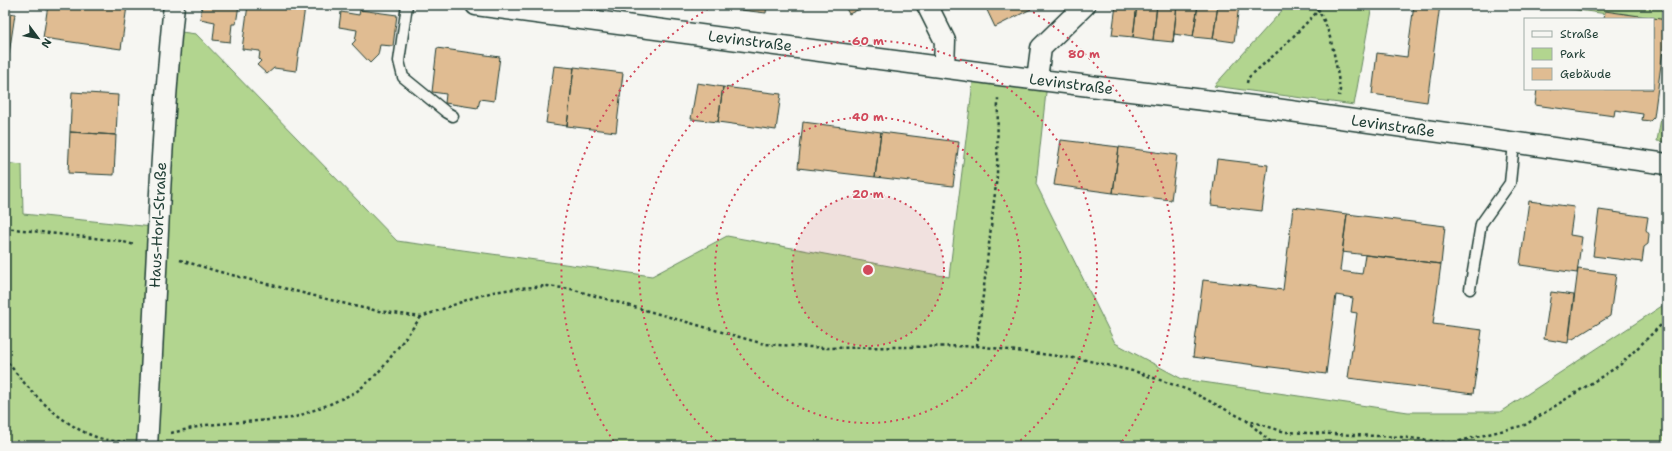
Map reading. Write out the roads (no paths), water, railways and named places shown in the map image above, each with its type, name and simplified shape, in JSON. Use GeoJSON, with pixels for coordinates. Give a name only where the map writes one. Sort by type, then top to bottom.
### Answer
{"type":"FeatureCollection","features":[{"type":"Feature","properties":{"kind":"street","name":"Haus-Horl-Straße"},"geometry":{"type":"LineString","coordinates":[[139,443],[156,250],[168,63],[174,5]]}},
{"type":"Feature","properties":{"kind":"street","name":"Levinstraße"},"geometry":{"type":"LineString","coordinates":[[476,5],[944,66],[1000,75],[1243,105],[1667,164]]}},
{"type":"Feature","properties":{"kind":"street"},"geometry":{"type":"LineString","coordinates":[[927,5],[945,41],[944,66]]}},
{"type":"Feature","properties":{"kind":"street"},"geometry":{"type":"LineString","coordinates":[[1037,79],[1041,48],[1085,5]]}},
{"type":"Feature","properties":{"kind":"lane"},"geometry":{"type":"LineString","coordinates":[[407,5],[399,61],[403,76],[446,112],[453,116]]}},
{"type":"Feature","properties":{"kind":"lane"},"geometry":{"type":"LineString","coordinates":[[1470,289],[1481,224],[1510,183],[1514,143]]}}]}
